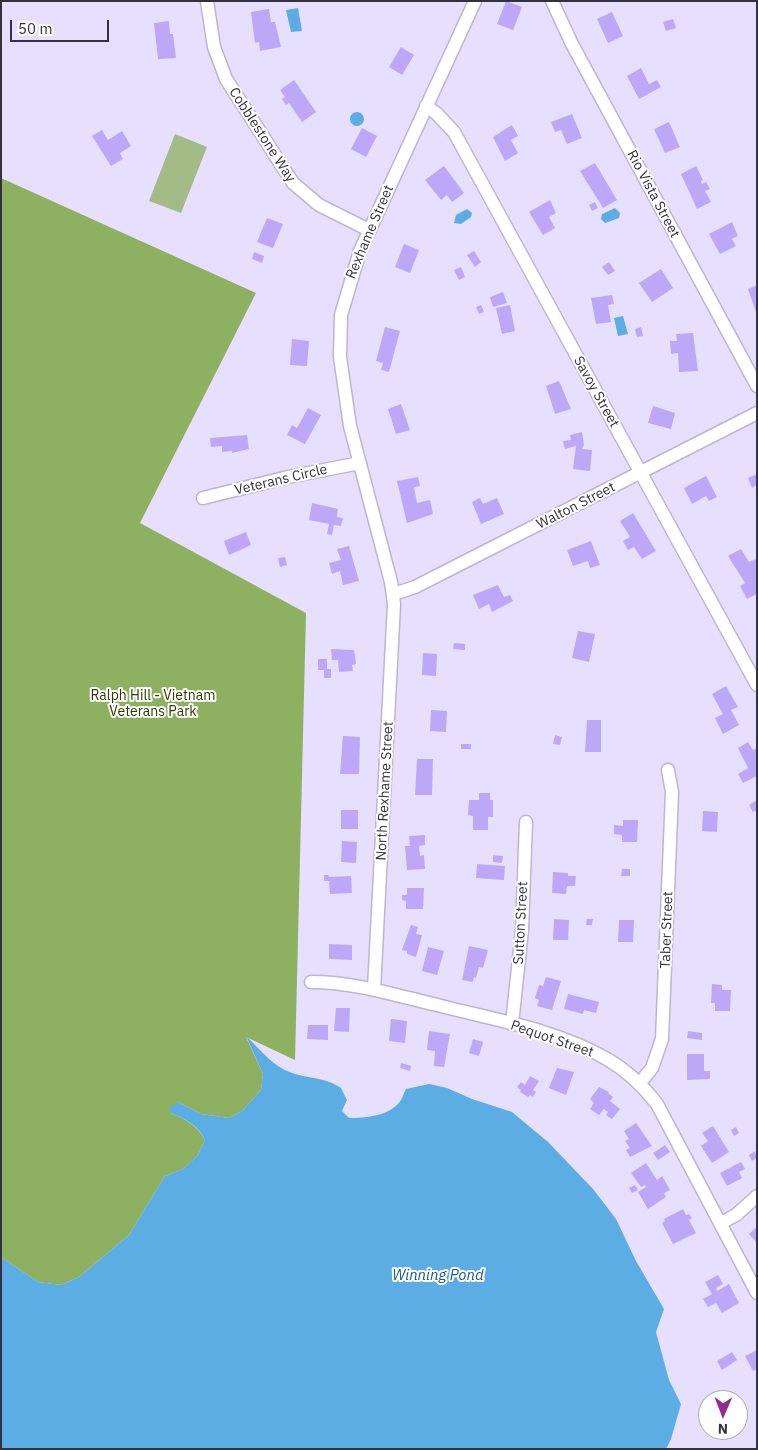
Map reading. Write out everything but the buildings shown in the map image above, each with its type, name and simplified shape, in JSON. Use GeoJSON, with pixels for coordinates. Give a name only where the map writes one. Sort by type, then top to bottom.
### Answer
{"type":"FeatureCollection","features":[{"type":"Feature","properties":{"kind":"street","name":"Cobblestone Way"},"geometry":{"type":"LineString","coordinates":[[207,1],[214,47],[226,79],[293,183],[320,205],[369,230]]}},
{"type":"Feature","properties":{"kind":"street","name":"Rexhame Street"},"geometry":{"type":"LineString","coordinates":[[394,594],[344,394],[339,336],[346,293],[369,230],[475,1]]}},
{"type":"Feature","properties":{"kind":"street","name":"Rio Vista Street"},"geometry":{"type":"LineString","coordinates":[[552,1],[572,44],[757,386]]}},
{"type":"Feature","properties":{"kind":"street","name":"Savoy Street"},"geometry":{"type":"LineString","coordinates":[[426,106],[454,132],[757,685]]}},
{"type":"Feature","properties":{"kind":"street","name":"Walton Street"},"geometry":{"type":"LineString","coordinates":[[394,594],[415,588],[757,413]]}},
{"type":"Feature","properties":{"kind":"street","name":"Veterans Circle"},"geometry":{"type":"LineString","coordinates":[[203,498],[288,477],[360,463]]}},
{"type":"Feature","properties":{"kind":"street","name":"North Rexhame Street"},"geometry":{"type":"LineString","coordinates":[[374,989],[395,616],[394,594]]}},
{"type":"Feature","properties":{"kind":"street","name":"Taber Street"},"geometry":{"type":"LineString","coordinates":[[639,1084],[652,1068],[662,1039],[672,792],[668,770]]}},
{"type":"Feature","properties":{"kind":"street","name":"Sutton Street"},"geometry":{"type":"LineString","coordinates":[[512,1024],[522,930],[526,822]]}},
{"type":"Feature","properties":{"kind":"street","name":"Pequot Street"},"geometry":{"type":"LineString","coordinates":[[311,982],[374,989],[512,1024],[561,1039],[593,1052],[618,1066],[639,1084],[660,1111],[757,1293]]}},
{"type":"Feature","properties":{"kind":"street"},"geometry":{"type":"LineString","coordinates":[[720,1223],[736,1215],[757,1196]]}},
{"type":"Feature","properties":{"kind":"green space"},"geometry":{"type":"Polygon","coordinates":[[[175,134],[207,147],[181,213],[149,201],[175,134]]]}},
{"type":"Feature","properties":{"kind":"green space","name":"Ralph Hill - Vietnam Veterans Park"},"geometry":{"type":"Polygon","coordinates":[[[1,178],[256,293],[140,523],[306,613],[295,1060],[246,1037],[263,1074],[261,1090],[242,1111],[229,1118],[201,1114],[178,1102],[170,1113],[190,1123],[205,1140],[198,1155],[183,1169],[165,1176],[129,1235],[79,1277],[61,1285],[38,1282],[1,1257],[1,178]]]}},
{"type":"Feature","properties":{"kind":"water"},"geometry":{"type":"Polygon","coordinates":[[[298,8],[302,31],[291,32],[286,10],[298,8]]]}},
{"type":"Feature","properties":{"kind":"water"},"geometry":{"type":"Polygon","coordinates":[[[354,112],[360,112],[364,119],[360,126],[354,126],[350,122],[350,116],[354,112]]]}},
{"type":"Feature","properties":{"kind":"water"},"geometry":{"type":"Polygon","coordinates":[[[615,208],[620,213],[619,218],[605,223],[601,219],[602,214],[615,208]]]}},
{"type":"Feature","properties":{"kind":"water"},"geometry":{"type":"Polygon","coordinates":[[[467,209],[472,213],[471,217],[461,224],[454,223],[456,215],[467,209]]]}},
{"type":"Feature","properties":{"kind":"water"},"geometry":{"type":"Polygon","coordinates":[[[623,316],[628,334],[618,336],[614,318],[623,316]]]}},
{"type":"Feature","properties":{"kind":"water","name":"Winning Pond"},"geometry":{"type":"Polygon","coordinates":[[[246,1036],[269,1059],[285,1070],[328,1081],[341,1088],[347,1100],[342,1111],[349,1118],[370,1117],[385,1113],[397,1105],[406,1089],[429,1084],[447,1088],[472,1099],[512,1112],[548,1142],[593,1189],[616,1219],[636,1261],[664,1309],[656,1332],[669,1380],[681,1404],[671,1439],[666,1449],[1,1449],[1,1257],[38,1282],[61,1285],[79,1277],[129,1235],[165,1176],[183,1169],[198,1155],[205,1140],[190,1123],[170,1113],[171,1106],[178,1102],[201,1114],[229,1118],[242,1111],[261,1090],[263,1074],[246,1036]]]}}]}
